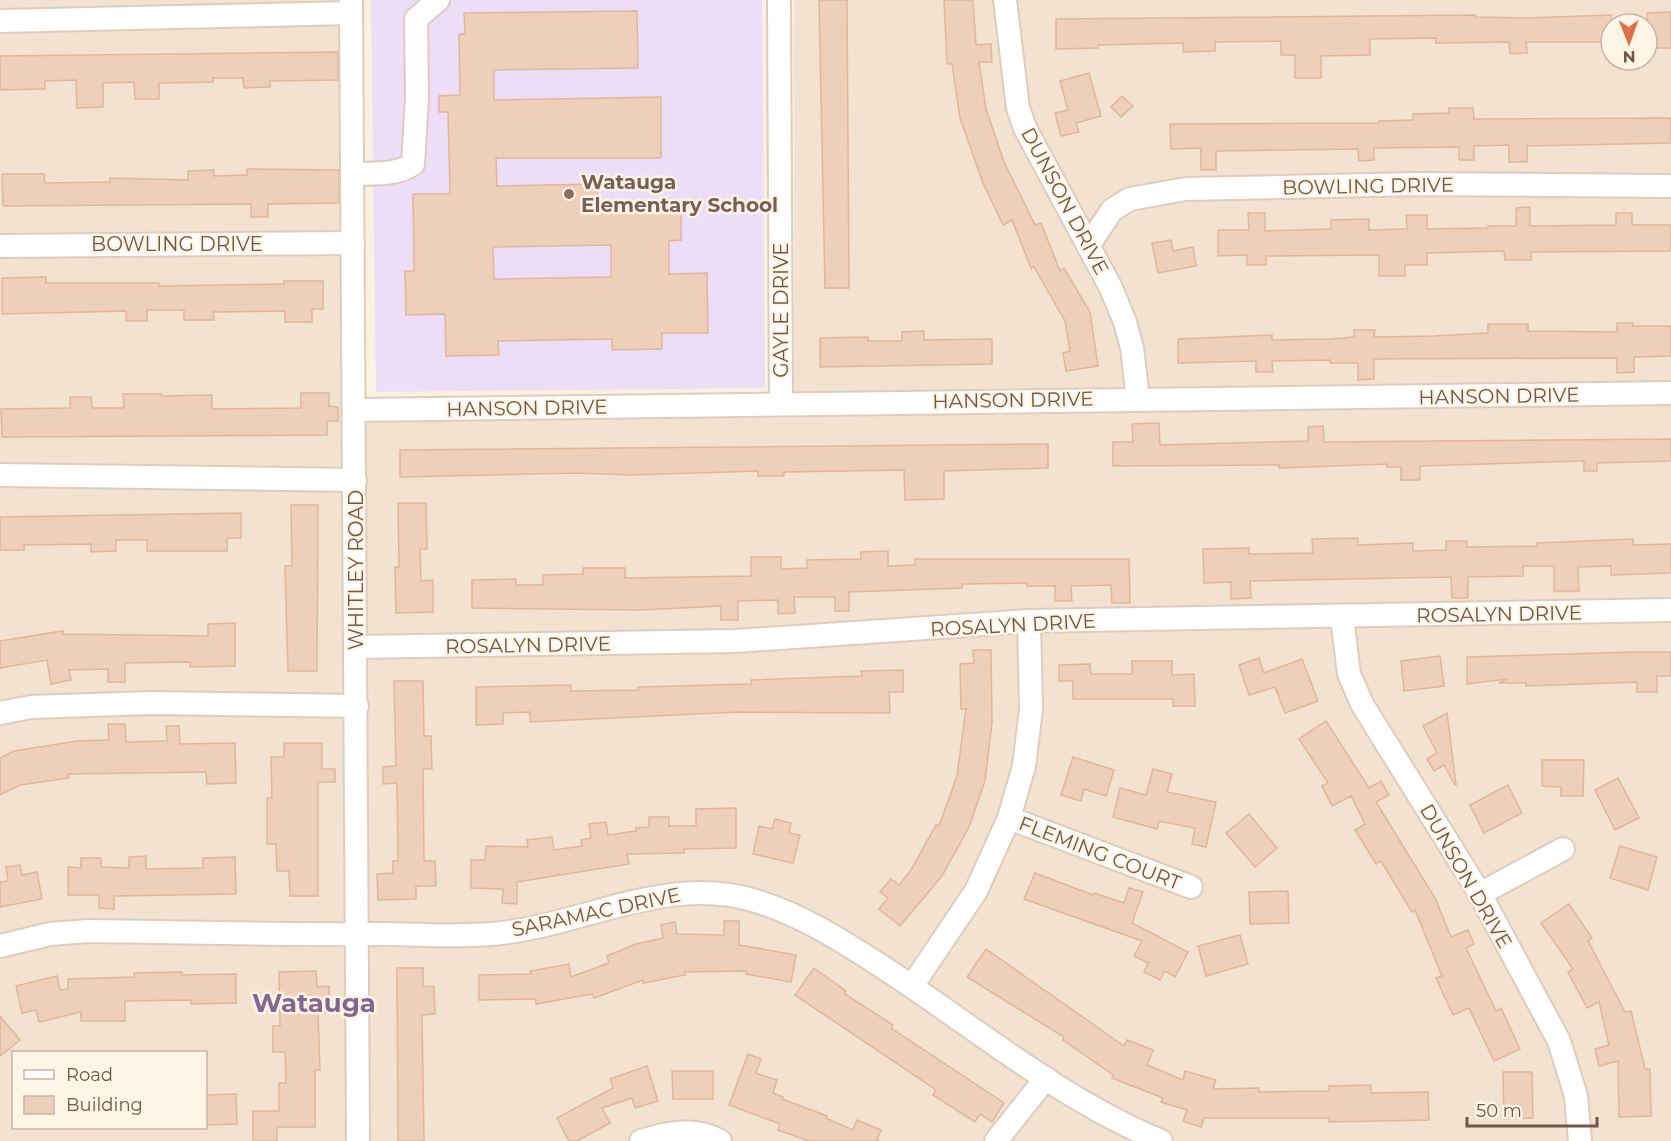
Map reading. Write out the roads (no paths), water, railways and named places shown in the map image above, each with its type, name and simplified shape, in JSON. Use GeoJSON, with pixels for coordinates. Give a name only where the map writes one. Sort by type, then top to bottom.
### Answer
{"type":"FeatureCollection","features":[{"type":"Feature","properties":{"kind":"street"},"geometry":{"type":"LineString","coordinates":[[353,174],[404,170],[413,164],[417,108],[416,19],[438,0]]}},
{"type":"Feature","properties":{"kind":"street","name":"GAYLE DRIVE"},"geometry":{"type":"LineString","coordinates":[[779,0],[781,404]]}},
{"type":"Feature","properties":{"kind":"street","name":"DUNSON DRIVE"},"geometry":{"type":"LineString","coordinates":[[1005,0],[1018,108],[1024,129],[1088,246],[1125,322],[1132,348],[1138,399]]}},
{"type":"Feature","properties":{"kind":"street"},"geometry":{"type":"LineString","coordinates":[[0,21],[351,7]]}},
{"type":"Feature","properties":{"kind":"street","name":"WHITLEY ROAD"},"geometry":{"type":"LineString","coordinates":[[351,7],[356,480],[358,1141]]}},
{"type":"Feature","properties":{"kind":"street","name":"BOWLING DRIVE"},"geometry":{"type":"LineString","coordinates":[[1088,246],[1112,210],[1130,199],[1186,189],[1416,184],[1671,186]]}},
{"type":"Feature","properties":{"kind":"street","name":"BOWLING DRIVE"},"geometry":{"type":"LineString","coordinates":[[0,246],[353,243]]}},
{"type":"Feature","properties":{"kind":"street","name":"HANSON DRIVE"},"geometry":{"type":"LineString","coordinates":[[355,410],[1671,393]]}},
{"type":"Feature","properties":{"kind":"street"},"geometry":{"type":"LineString","coordinates":[[0,475],[356,480]]}},
{"type":"Feature","properties":{"kind":"street","name":"ROSALYN DRIVE"},"geometry":{"type":"LineString","coordinates":[[356,647],[736,641],[1029,621],[1671,610]]}},
{"type":"Feature","properties":{"kind":"street","name":"DUNSON DRIVE"},"geometry":{"type":"LineString","coordinates":[[1342,617],[1349,674],[1362,704],[1480,894],[1559,1041],[1576,1096],[1580,1141]]}},
{"type":"Feature","properties":{"kind":"street"},"geometry":{"type":"LineString","coordinates":[[912,986],[976,891],[1009,818],[1024,766],[1031,709],[1029,621]]}},
{"type":"Feature","properties":{"kind":"street"},"geometry":{"type":"LineString","coordinates":[[0,713],[31,707],[152,704],[357,706]]}},
{"type":"Feature","properties":{"kind":"street","name":"FLEMING COURT"},"geometry":{"type":"LineString","coordinates":[[1009,818],[1191,887]]}},
{"type":"Feature","properties":{"kind":"street"},"geometry":{"type":"LineString","coordinates":[[1480,894],[1563,849]]}},
{"type":"Feature","properties":{"kind":"street","name":"SARAMAC DRIVE"},"geometry":{"type":"LineString","coordinates":[[0,946],[50,934],[88,931],[492,934],[561,922],[609,907],[677,892],[720,893],[756,901],[814,923],[912,986],[1046,1078],[1123,1125],[1161,1141]]}},
{"type":"Feature","properties":{"kind":"street"},"geometry":{"type":"LineString","coordinates":[[996,1141],[1046,1078]]}},
{"type":"Feature","properties":{"kind":"street"},"geometry":{"type":"LineString","coordinates":[[641,1141],[662,1134],[686,1131],[712,1136],[720,1141]]}},
{"type":"Feature","properties":{"kind":"place","name":"Watauga Elementary School"},"geometry":{"type":"Point","coordinates":[569,194]}},
{"type":"Feature","properties":{"kind":"district","name":"Watauga"},"geometry":{"type":"Point","coordinates":[314,1003]}}]}
